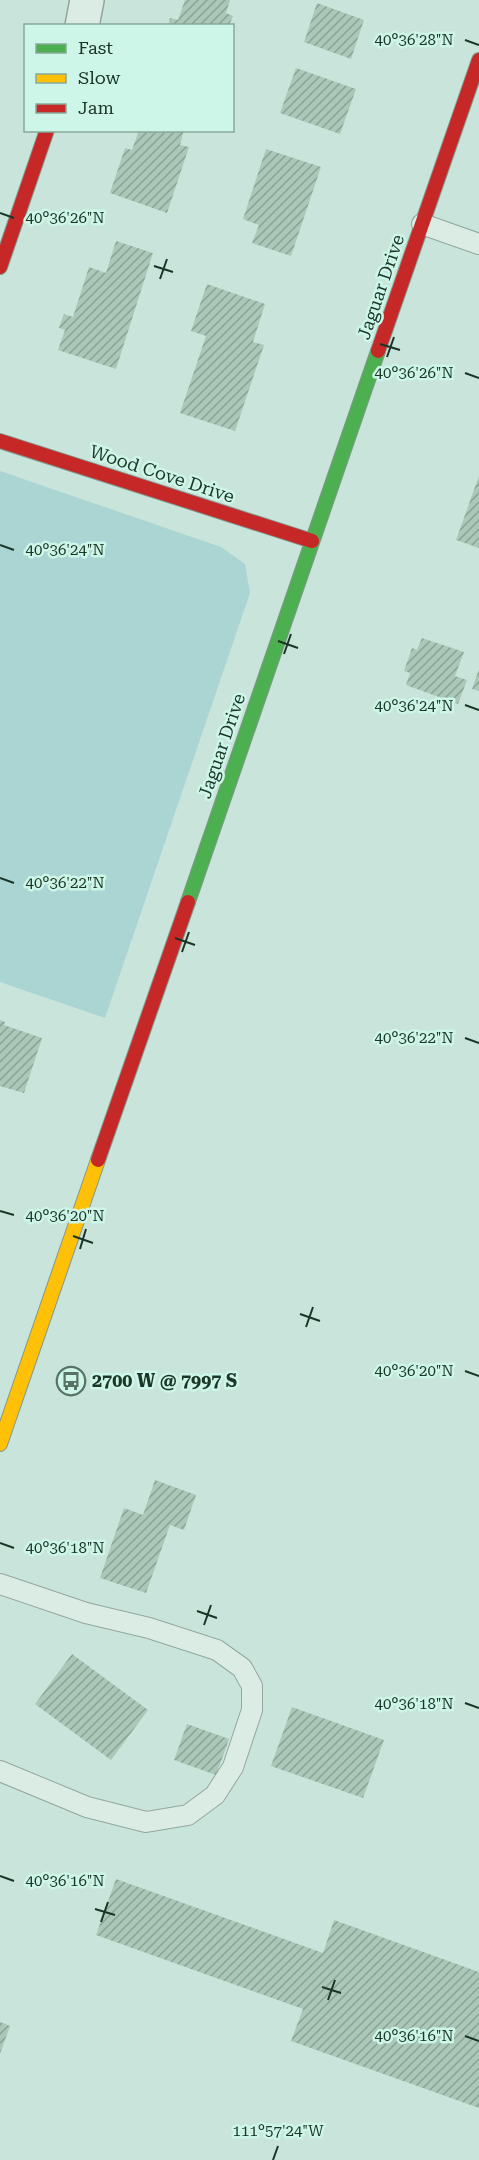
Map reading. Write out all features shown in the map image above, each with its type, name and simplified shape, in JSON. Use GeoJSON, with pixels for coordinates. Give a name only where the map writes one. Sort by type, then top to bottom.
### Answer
{"type":"FeatureCollection","features":[{"type":"Feature","properties":{"kind":"main road","name":"Jaguar Drive"},"geometry":{"type":"LineString","coordinates":[[0,1444],[4,1422],[479,60]]}},
{"type":"Feature","properties":{"kind":"main road"},"geometry":{"type":"LineString","coordinates":[[0,267],[46,132]]}},
{"type":"Feature","properties":{"kind":"main road","name":"Wood Cove Drive"},"geometry":{"type":"LineString","coordinates":[[0,441],[312,541]]}},
{"type":"Feature","properties":{"kind":"street"},"geometry":{"type":"LineString","coordinates":[[82,24],[87,0]]}},
{"type":"Feature","properties":{"kind":"lane"},"geometry":{"type":"LineString","coordinates":[[422,224],[479,244]]}},
{"type":"Feature","properties":{"kind":"lane"},"geometry":{"type":"LineString","coordinates":[[0,1584],[87,1613],[149,1628],[217,1650],[242,1668],[252,1686],[252,1710],[233,1767],[215,1795],[188,1815],[146,1822],[87,1807],[0,1772]]}},
{"type":"Feature","properties":{"kind":"shaded area"},"geometry":{"type":"Polygon","coordinates":[[[0,471],[221,547],[245,564],[250,593],[105,1018],[0,982],[0,471]]]}},
{"type":"Feature","properties":{"kind":"building"},"geometry":{"type":"Polygon","coordinates":[[[185,0],[230,0],[226,13],[233,16],[230,24],[168,24],[170,18],[178,20],[185,0]]]}},
{"type":"Feature","properties":{"kind":"building"},"geometry":{"type":"Polygon","coordinates":[[[317,3],[364,20],[351,59],[304,42],[317,3]]]}},
{"type":"Feature","properties":{"kind":"building"},"geometry":{"type":"Polygon","coordinates":[[[296,68],[356,89],[340,134],[280,113],[296,68]]]}},
{"type":"Feature","properties":{"kind":"building"},"geometry":{"type":"Polygon","coordinates":[[[138,132],[183,132],[180,145],[189,147],[167,213],[110,193],[125,148],[132,150],[138,132]]]}},
{"type":"Feature","properties":{"kind":"building"},"geometry":{"type":"Polygon","coordinates":[[[266,149],[321,167],[291,256],[252,243],[259,225],[243,219],[266,149]]]}},
{"type":"Feature","properties":{"kind":"building"},"geometry":{"type":"Polygon","coordinates":[[[116,241],[153,253],[116,369],[58,350],[65,330],[59,328],[64,314],[73,317],[89,267],[106,273],[116,241]]]}},
{"type":"Feature","properties":{"kind":"building"},"geometry":{"type":"Polygon","coordinates":[[[207,284],[265,304],[253,342],[264,345],[235,431],[180,413],[206,336],[191,331],[207,284]]]}},
{"type":"Feature","properties":{"kind":"building"},"geometry":{"type":"Polygon","coordinates":[[[479,476],[479,548],[456,540],[479,476]]]}},
{"type":"Feature","properties":{"kind":"building"},"geometry":{"type":"Polygon","coordinates":[[[422,638],[464,652],[455,676],[467,680],[458,704],[406,685],[410,673],[404,671],[412,648],[417,650],[422,638]]]}},
{"type":"Feature","properties":{"kind":"building"},"geometry":{"type":"Polygon","coordinates":[[[479,669],[479,691],[472,689],[479,669]]]}},
{"type":"Feature","properties":{"kind":"building"},"geometry":{"type":"Polygon","coordinates":[[[0,1020],[5,1022],[4,1025],[42,1038],[24,1093],[0,1086],[0,1020]]]}},
{"type":"Feature","properties":{"kind":"building"},"geometry":{"type":"Polygon","coordinates":[[[155,1480],[196,1495],[184,1530],[170,1525],[146,1593],[100,1578],[124,1508],[143,1515],[155,1480]]]}},
{"type":"Feature","properties":{"kind":"building"},"geometry":{"type":"Polygon","coordinates":[[[72,1654],[148,1710],[111,1760],[35,1704],[72,1654]]]}},
{"type":"Feature","properties":{"kind":"building"},"geometry":{"type":"Polygon","coordinates":[[[292,1707],[384,1740],[363,1798],[271,1766],[292,1707]]]}},
{"type":"Feature","properties":{"kind":"building"},"geometry":{"type":"Polygon","coordinates":[[[187,1724],[229,1739],[216,1775],[174,1760],[187,1724]]]}},
{"type":"Feature","properties":{"kind":"building"},"geometry":{"type":"Polygon","coordinates":[[[116,1879],[323,1953],[334,1920],[479,1972],[479,2108],[291,2041],[303,2009],[96,1935],[116,1879]]]}},
{"type":"Feature","properties":{"kind":"building"},"geometry":{"type":"Polygon","coordinates":[[[0,2022],[10,2026],[0,2054],[0,2022]]]}},
{"type":"Feature","properties":{"kind":"traffic: fast"},"geometry":{"type":"LineString","coordinates":[[188,902],[378,351]]}},
{"type":"Feature","properties":{"kind":"traffic: slow"},"geometry":{"type":"LineString","coordinates":[[0,1444],[98,1160]]}},
{"type":"Feature","properties":{"kind":"traffic: jam"},"geometry":{"type":"LineString","coordinates":[[378,351],[479,60]]}},
{"type":"Feature","properties":{"kind":"traffic: jam"},"geometry":{"type":"LineString","coordinates":[[0,267],[46,132]]}},
{"type":"Feature","properties":{"kind":"traffic: jam"},"geometry":{"type":"LineString","coordinates":[[0,441],[312,541]]}},
{"type":"Feature","properties":{"kind":"traffic: jam"},"geometry":{"type":"LineString","coordinates":[[98,1160],[188,902]]}},
{"type":"Feature","properties":{"kind":"place","name":"2700 W @ 7997 S"},"geometry":{"type":"Point","coordinates":[71,1381]}}]}
